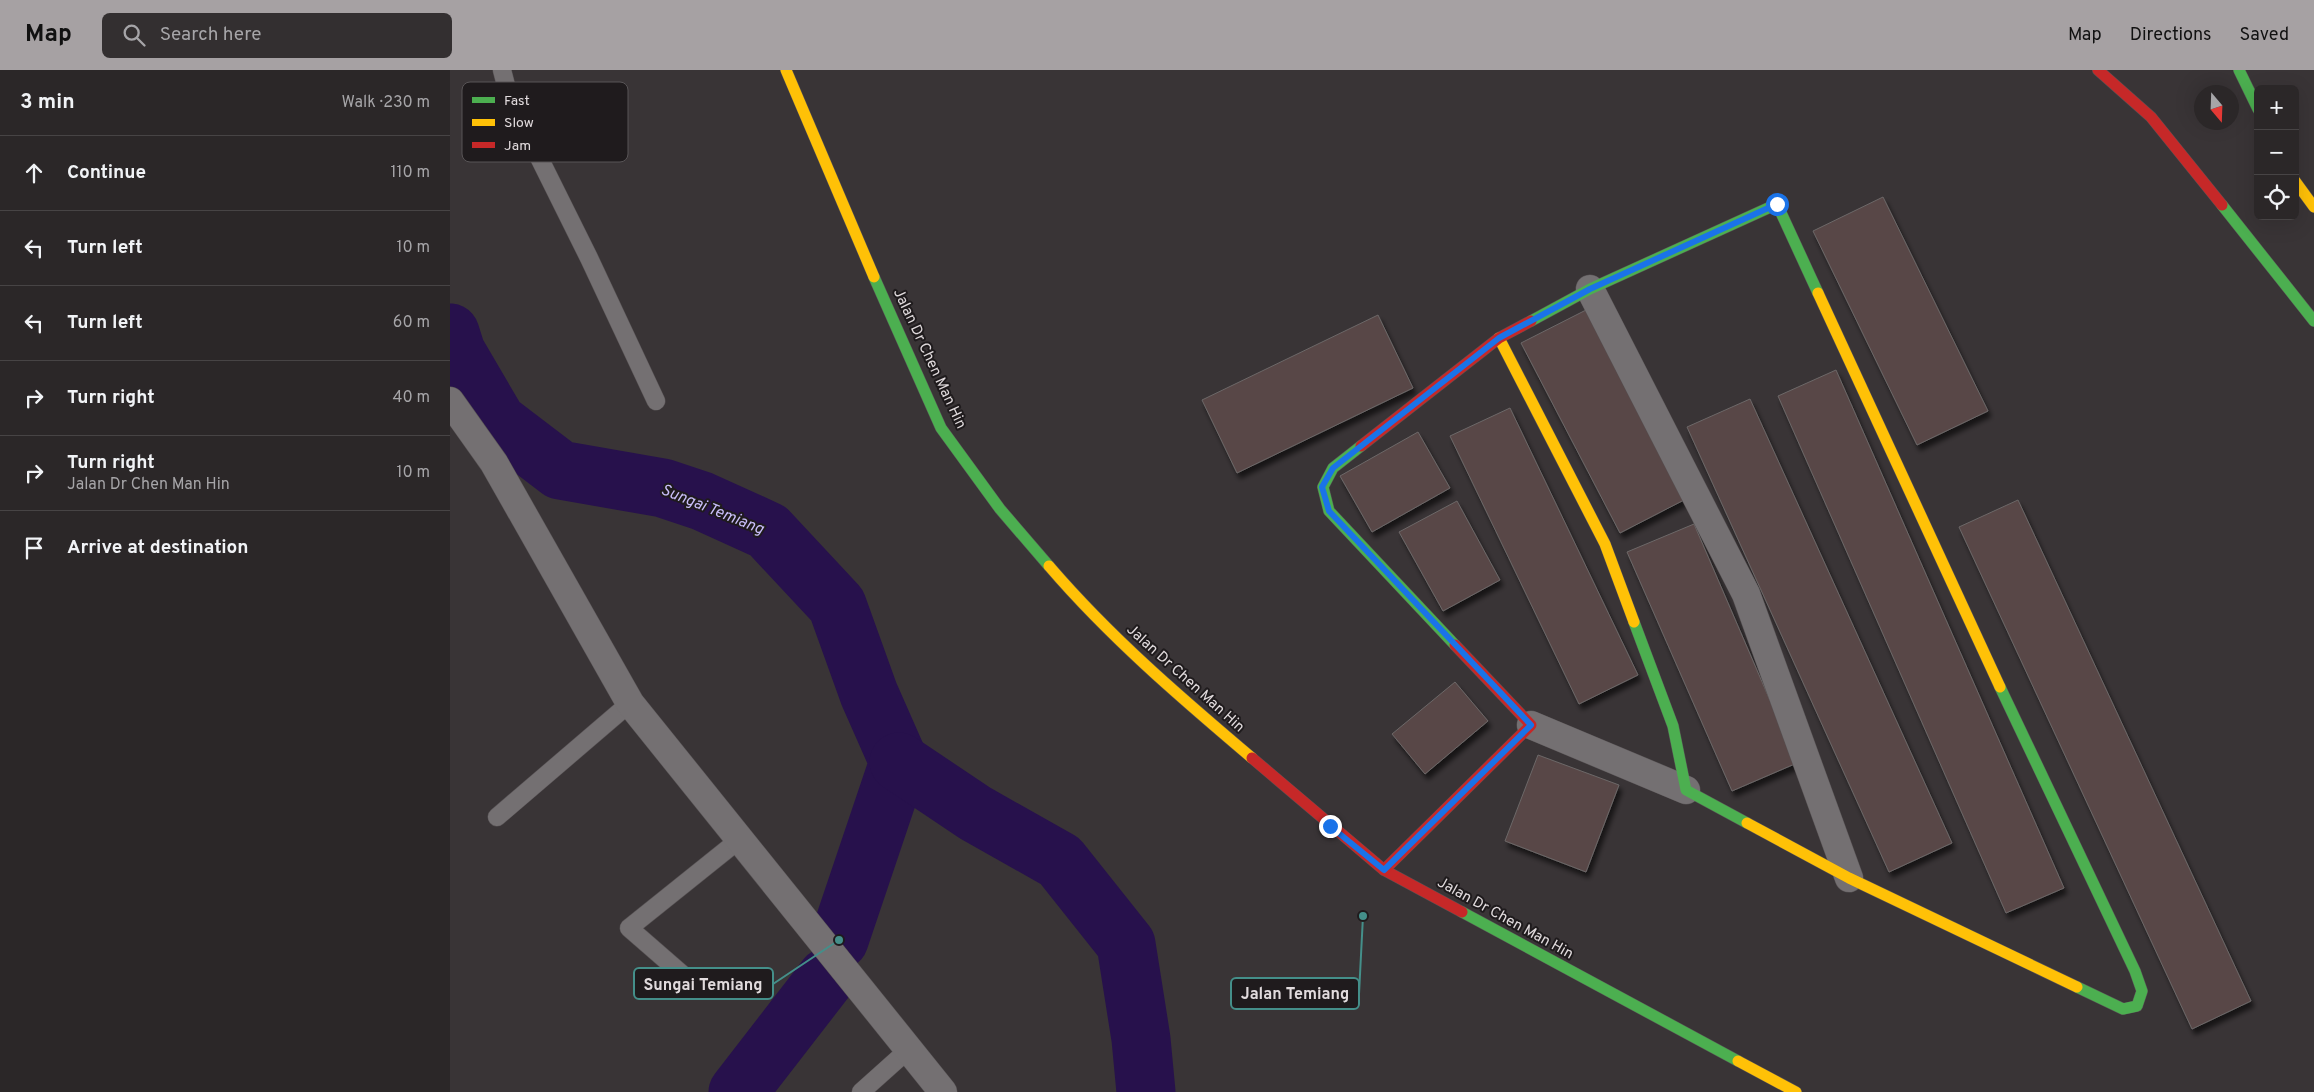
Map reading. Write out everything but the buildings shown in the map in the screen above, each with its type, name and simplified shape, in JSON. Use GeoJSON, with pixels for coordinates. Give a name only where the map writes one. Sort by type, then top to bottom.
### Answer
{"type":"FeatureCollection","features":[{"type":"Feature","properties":{"kind":"main road","name":"Jalan Dr Chen Man Hin"},"geometry":{"type":"LineString","coordinates":[[786,70],[906,352],[941,428],[1000,509],[1073,594],[1154,675],[1384,870],[1796,1092]]}},
{"type":"Feature","properties":{"kind":"main road"},"geometry":{"type":"LineString","coordinates":[[2098,70],[2151,116],[2314,321]]}},
{"type":"Feature","properties":{"kind":"main road"},"geometry":{"type":"LineString","coordinates":[[2239,70],[2254,101]]}},
{"type":"Feature","properties":{"kind":"main road"},"geometry":{"type":"LineString","coordinates":[[2299,186],[2314,207]]}},
{"type":"Feature","properties":{"kind":"main road"},"geometry":{"type":"LineString","coordinates":[[1384,870],[1531,725],[1329,511],[1322,487],[1333,468],[1499,338],[1590,289],[1777,204],[1973,629],[2135,971],[2142,991],[2137,1006],[2123,1009],[1849,878],[1686,790],[1673,726],[1605,544],[1499,338]]}},
{"type":"Feature","properties":{"kind":"street"},"geometry":{"type":"LineString","coordinates":[[1590,289],[1746,594],[1849,878]]}},
{"type":"Feature","properties":{"kind":"street"},"geometry":{"type":"LineString","coordinates":[[450,401],[494,463],[630,704],[943,1092]]}},
{"type":"Feature","properties":{"kind":"street"},"geometry":{"type":"LineString","coordinates":[[1531,725],[1686,790]]}},
{"type":"Feature","properties":{"kind":"lane"},"geometry":{"type":"LineString","coordinates":[[541,162],[656,401]]}},
{"type":"Feature","properties":{"kind":"lane"},"geometry":{"type":"LineString","coordinates":[[497,817],[630,704]]}},
{"type":"Feature","properties":{"kind":"lane"},"geometry":{"type":"LineString","coordinates":[[683,975],[629,928],[740,839]]}},
{"type":"Feature","properties":{"kind":"lane"},"geometry":{"type":"LineString","coordinates":[[861,1092],[909,1049]]}},
{"type":"Feature","properties":{"kind":"waterway","name":"Sungai Temiang"},"geometry":{"type":"LineString","coordinates":[[450,333],[456,352],[497,422],[560,470],[663,488],[702,501],[768,531],[837,605],[869,694],[899,762],[839,940]]}},
{"type":"Feature","properties":{"kind":"waterway"},"geometry":{"type":"LineString","coordinates":[[899,762],[975,813],[1060,861],[1126,944],[1141,1039],[1146,1092]]}},
{"type":"Feature","properties":{"kind":"waterway","name":"Sungai Temiang"},"geometry":{"type":"LineString","coordinates":[[738,1092],[827,977]]}},
{"type":"Feature","properties":{"kind":"traffic: fast"},"geometry":{"type":"LineString","coordinates":[[2239,70],[2254,101]]}},
{"type":"Feature","properties":{"kind":"traffic: fast"},"geometry":{"type":"LineString","coordinates":[[1531,321],[1590,289],[1777,204],[1818,293]]}},
{"type":"Feature","properties":{"kind":"traffic: fast"},"geometry":{"type":"LineString","coordinates":[[2222,205],[2314,321]]}},
{"type":"Feature","properties":{"kind":"traffic: fast"},"geometry":{"type":"LineString","coordinates":[[874,277],[941,428],[1000,509],[1049,566]]}},
{"type":"Feature","properties":{"kind":"traffic: fast"},"geometry":{"type":"LineString","coordinates":[[1361,446],[1333,468],[1323,487],[1329,511],[1455,645]]}},
{"type":"Feature","properties":{"kind":"traffic: fast"},"geometry":{"type":"LineString","coordinates":[[1634,622],[1673,726],[1686,790],[1747,823]]}},
{"type":"Feature","properties":{"kind":"traffic: fast"},"geometry":{"type":"LineString","coordinates":[[2000,687],[2135,971],[2142,991],[2137,1006],[2123,1009],[2077,987]]}},
{"type":"Feature","properties":{"kind":"traffic: fast"},"geometry":{"type":"LineString","coordinates":[[1462,912],[1738,1061]]}},
{"type":"Feature","properties":{"kind":"traffic: slow"},"geometry":{"type":"LineString","coordinates":[[786,70],[874,277]]}},
{"type":"Feature","properties":{"kind":"traffic: slow"},"geometry":{"type":"LineString","coordinates":[[2299,186],[2314,207]]}},
{"type":"Feature","properties":{"kind":"traffic: slow"},"geometry":{"type":"LineString","coordinates":[[1818,293],[2000,687]]}},
{"type":"Feature","properties":{"kind":"traffic: slow"},"geometry":{"type":"LineString","coordinates":[[1499,338],[1605,544],[1634,622]]}},
{"type":"Feature","properties":{"kind":"traffic: slow"},"geometry":{"type":"LineString","coordinates":[[1049,566],[1121,642],[1252,758]]}},
{"type":"Feature","properties":{"kind":"traffic: slow"},"geometry":{"type":"LineString","coordinates":[[1747,823],[1849,878],[2077,987]]}},
{"type":"Feature","properties":{"kind":"traffic: slow"},"geometry":{"type":"LineString","coordinates":[[1738,1061],[1796,1092]]}},
{"type":"Feature","properties":{"kind":"traffic: jam"},"geometry":{"type":"LineString","coordinates":[[2098,70],[2151,117],[2222,205]]}},
{"type":"Feature","properties":{"kind":"traffic: jam"},"geometry":{"type":"LineString","coordinates":[[1361,446],[1499,338],[1531,321]]}},
{"type":"Feature","properties":{"kind":"traffic: jam"},"geometry":{"type":"LineString","coordinates":[[1384,870],[1531,725],[1455,645]]}},
{"type":"Feature","properties":{"kind":"traffic: jam"},"geometry":{"type":"LineString","coordinates":[[1252,758],[1384,870],[1462,912]]}},
{"type":"Feature","properties":{"kind":"place","name":"Jalan Temiang"},"geometry":{"type":"Point","coordinates":[1363,916]}},
{"type":"Feature","properties":{"kind":"place","name":"Sungai Temiang"},"geometry":{"type":"Point","coordinates":[839,940]}},
{"type":"Feature","properties":{"kind":"route"},"geometry":{"type":"LineString","coordinates":[[1330,826],[1384,870],[1531,725],[1329,511],[1322,487],[1333,468],[1499,338],[1590,289],[1777,204]]}}]}
